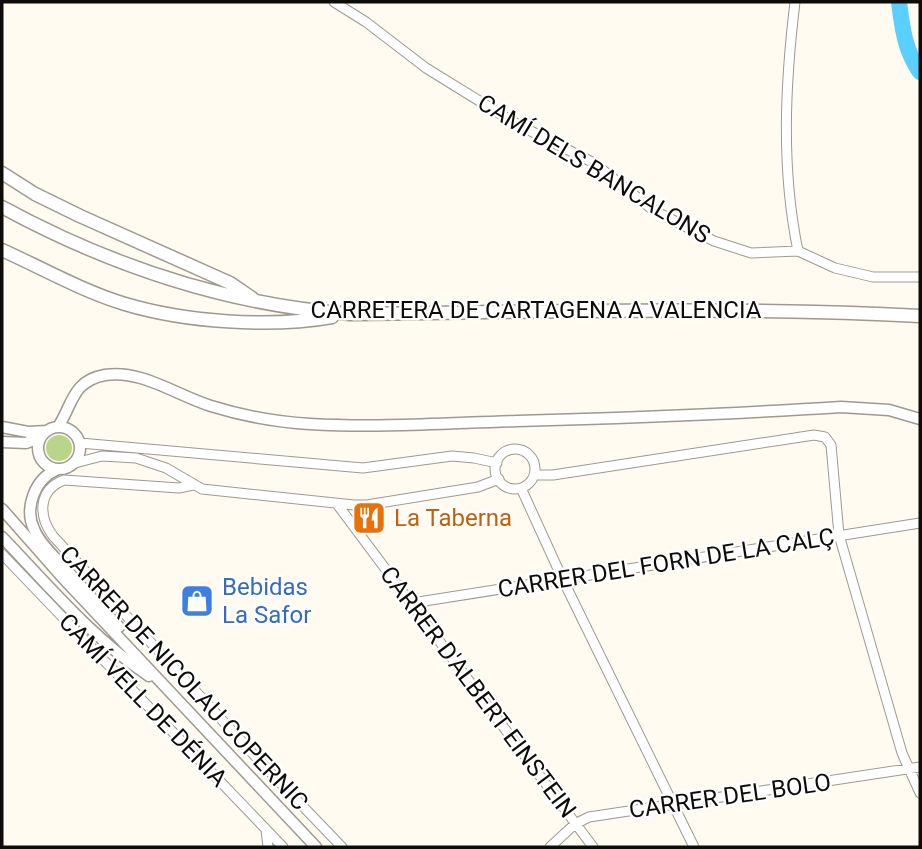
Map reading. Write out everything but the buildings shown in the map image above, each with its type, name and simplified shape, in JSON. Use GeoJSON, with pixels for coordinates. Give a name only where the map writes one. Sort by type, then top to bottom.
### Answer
{"type":"FeatureCollection","features":[{"type":"Feature","properties":{"kind":"highway"},"geometry":{"type":"LineString","coordinates":[[2,173],[35,194],[79,216],[230,283],[258,302]]}},
{"type":"Feature","properties":{"kind":"highway","name":"CARRETERA DE CARTAGENA A VALENCIA"},"geometry":{"type":"LineString","coordinates":[[2,207],[104,256],[207,289],[258,302],[313,311],[350,314],[674,311],[920,316]]}},
{"type":"Feature","properties":{"kind":"highway"},"geometry":{"type":"LineString","coordinates":[[2,250],[87,290],[164,314],[216,320],[304,322],[350,314]]}},
{"type":"Feature","properties":{"kind":"main road"},"geometry":{"type":"LineString","coordinates":[[56,470],[44,463],[38,446],[67,408],[73,395],[83,385],[99,377],[115,374],[147,381],[231,412],[309,424],[509,421],[854,407],[890,410],[920,419]]}},
{"type":"Feature","properties":{"kind":"main road"},"geometry":{"type":"LineString","coordinates":[[67,408],[68,424],[80,443],[80,453],[75,463],[42,479],[32,498],[30,517],[34,531],[128,638],[166,687]]}},
{"type":"Feature","properties":{"kind":"main road"},"geometry":{"type":"LineString","coordinates":[[2,427],[28,432],[72,431]]}},
{"type":"Feature","properties":{"kind":"main road"},"geometry":{"type":"LineString","coordinates":[[19,444],[48,432]]}},
{"type":"Feature","properties":{"kind":"main road"},"geometry":{"type":"LineString","coordinates":[[2,442],[19,444],[39,454]]}},
{"type":"Feature","properties":{"kind":"main road"},"geometry":{"type":"LineString","coordinates":[[2,509],[316,847]]}},
{"type":"Feature","properties":{"kind":"main road"},"geometry":{"type":"LineString","coordinates":[[2,537],[99,638],[166,687]]}},
{"type":"Feature","properties":{"kind":"street","name":"CAMÍ DELS BANCALONS"},"geometry":{"type":"LineString","coordinates":[[334,2],[366,22],[426,68],[515,123],[594,163],[653,210],[690,230],[751,253],[798,251]]}},
{"type":"Feature","properties":{"kind":"street"},"geometry":{"type":"LineString","coordinates":[[796,2],[786,87],[786,181],[798,251],[835,268],[873,277],[920,277]]}},
{"type":"Feature","properties":{"kind":"street"},"geometry":{"type":"LineString","coordinates":[[534,475],[553,475],[814,435],[825,437],[831,445],[839,535],[902,753],[915,768],[920,793]]}},
{"type":"Feature","properties":{"kind":"street"},"geometry":{"type":"LineString","coordinates":[[80,443],[363,468],[452,456],[485,459],[496,463]]}},
{"type":"Feature","properties":{"kind":"street"},"geometry":{"type":"LineString","coordinates":[[514,449],[524,451],[534,461],[534,475],[530,483],[521,488],[507,487],[499,479],[496,463],[505,452],[514,449]]}},
{"type":"Feature","properties":{"kind":"street"},"geometry":{"type":"LineString","coordinates":[[75,463],[102,457],[144,459],[208,490],[367,505],[478,487],[499,479]]}},
{"type":"Feature","properties":{"kind":"street","name":"CARRER DE NICOLAU COPERNIC"},"geometry":{"type":"LineString","coordinates":[[193,485],[179,488],[72,479],[55,484],[43,500],[44,519],[53,536],[342,847]]}},
{"type":"Feature","properties":{"kind":"street"},"geometry":{"type":"LineString","coordinates":[[521,488],[562,580],[694,847]]}},
{"type":"Feature","properties":{"kind":"street","name":"CARRER D'ALBERT EINSTEIN"},"geometry":{"type":"LineString","coordinates":[[337,503],[593,847]]}},
{"type":"Feature","properties":{"kind":"street","name":"CARRER DEL FORN DE LA CALÇ"},"geometry":{"type":"LineString","coordinates":[[412,603],[920,523]]}},
{"type":"Feature","properties":{"kind":"street","name":"CAMÍ VELL DE DÉNIA"},"geometry":{"type":"LineString","coordinates":[[2,554],[284,847]]}},
{"type":"Feature","properties":{"kind":"street","name":"CARRER DEL BOLO"},"geometry":{"type":"LineString","coordinates":[[550,847],[575,824],[589,817],[915,768]]}},
{"type":"Feature","properties":{"kind":"street"},"geometry":{"type":"LineString","coordinates":[[266,830],[268,847]]}},
{"type":"Feature","properties":{"kind":"green space"},"geometry":{"type":"Polygon","coordinates":[[[59,435],[68,439],[72,448],[68,457],[59,461],[50,457],[46,448],[50,439],[59,435]]]}},
{"type":"Feature","properties":{"kind":"waterway"},"geometry":{"type":"LineString","coordinates":[[899,2],[908,47],[920,72]]}},
{"type":"Feature","properties":{"kind":"place","name":"La Taberna"},"geometry":{"type":"Point","coordinates":[369,518]}},
{"type":"Feature","properties":{"kind":"place","name":"Bebidas La Safor"},"geometry":{"type":"Point","coordinates":[197,601]}}]}
